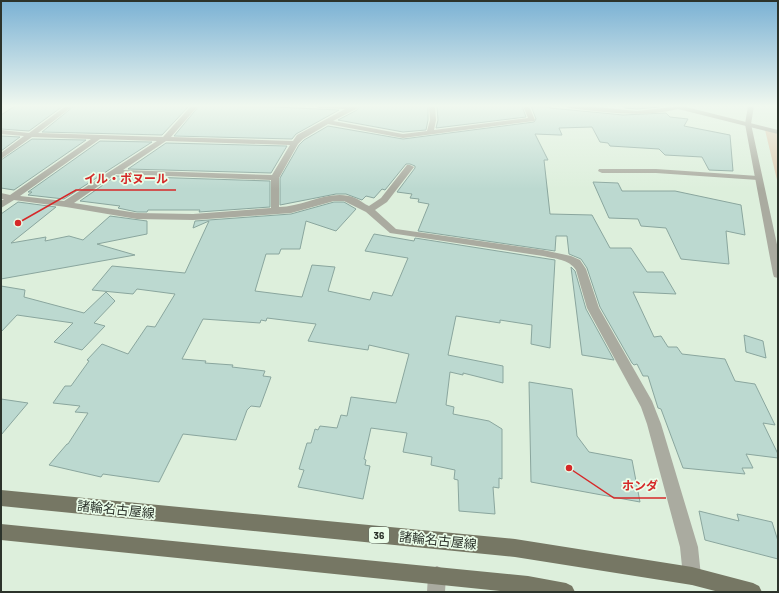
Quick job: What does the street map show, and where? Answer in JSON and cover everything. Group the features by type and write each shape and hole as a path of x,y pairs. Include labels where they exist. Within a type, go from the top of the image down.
{"main road":[{"name":"諸輪名古屋線","path":"1,498 514,548 692,576 753,592"},
{"path":"1,532 437,583 528,585 566,592"}],"street":[{"path":"18,134 295,143"},
{"path":"66,204 165,139 170,134"},
{"path":"276,210 275,178 295,143 300,137 306,134"},
{"path":"390,134 403,136 419,134"},
{"path":"750,134 778,274"},
{"path":"1,157 31,135"},
{"path":"1,205 100,136"},
{"path":"369,210 384,200 410,167"},
{"path":"602,171 656,171 758,178"},
{"path":"114,172 275,178"},
{"path":"1,196 66,204 137,216 193,217 291,210 334,198 352,200 369,210 393,231 544,253 571,259 576,262 583,274 593,308 647,405 654,424 689,547 692,576"}],"shaded area":[{"path":"766,134 778,134 778,184"}],"building":[{"path":"109,134 163,134 162,135"},
{"path":"176,134 297,134 292,139 174,136"},
{"path":"315,134 372,134 403,139 444,134 561,134 562,135 535,134 548,160 544,160 550,214 592,215 610,248 631,248 647,272 663,272 676,294 633,292 654,337 661,336 668,347 677,347 682,354 725,359 735,381 755,384 775,425 763,423 778,454 778,458 746,454 753,468 742,468 745,474 683,468 661,409 658,408 648,376 643,376 637,364 634,365 632,363 600,307 587,268 581,259 569,254 567,236 556,236 555,251 418,231 429,204 418,202 419,199 410,198 412,194 397,192 415,168 415,166 410,164 406,164 385,190 382,189 374,198 366,196 362,200 346,194 336,194 280,205 280,178 299,145"},
{"path":"596,134 723,134 730,135 733,171 709,170 702,157 665,155 659,149 610,146 608,143 600,142"},
{"path":"1,136 20,137 1,151"},
{"path":"32,139 86,140 14,190 1,188 1,160"},
{"path":"100,141 152,142 64,199 28,195 32,192 28,192"},
{"path":"166,143 287,146 271,173 128,169"},
{"path":"116,176 270,181 270,207 199,212 200,210 148,210 147,212 137,212 118,208 120,206 80,201"},
{"path":"593,182 618,183 622,191 675,191 741,205 745,235 726,231 729,264 681,259 666,228 641,226 638,219 609,218"},
{"path":"18,202 56,207 11,243 46,237 45,241 69,236 83,240 110,216 147,221 147,234 97,244 135,255 1,279 1,214"},
{"path":"334,202 344,202 356,209 336,231 306,221 300,249 281,249 279,254 266,254 255,291 302,297 312,265 335,267 328,291 370,300 373,292 392,296 408,258 365,251 374,234 414,241 415,238 555,260 550,348 531,344 532,325 500,320 500,323 456,316 448,355 503,366 503,383 463,373 463,375 450,372 446,405 454,407 453,414 489,421 502,429 502,479 499,478 499,488 493,487 495,514 459,511 458,480 454,479 455,470 431,465 432,457 403,452 407,433 371,428 364,459 366,460 365,465 370,466 363,499 298,487 304,470 299,469 307,443 311,443 315,429 318,430 320,426 337,428 341,415 347,416 351,397 396,403 409,354 369,345 368,350 308,341 316,324 267,318 266,321 261,320 260,323 203,319 182,359 206,361 205,363 233,365 232,367 265,371 263,376 271,377 260,407 251,406 247,410 236,440 183,434 159,482 103,474 101,477 49,465 68,444 88,413 75,412 80,406 53,403 65,386 71,386 89,361 87,360 102,344 128,354 147,326 155,327 175,294 137,289 133,294 92,290 112,266 185,273 209,221 193,228 195,221 291,214"},
{"path":"571,267 575,271 586,309 614,360 582,355"},
{"path":"1,286 25,290 24,297 84,313 106,292 115,301 94,323 105,326 82,350 54,342 73,323 17,315 1,332"},
{"path":"744,335 763,341 766,358 746,352"},
{"path":"529,382 572,389 577,436 589,452 632,460 640,502 531,482"},
{"path":"1,399 28,403 1,435"},
{"path":"699,511 739,521 737,514 772,522 778,541 778,559 705,540"}],"place":[{"name":"イル・ボヌール","path":"18,223"},
{"name":"ホンダ","path":"569,468"}]}
